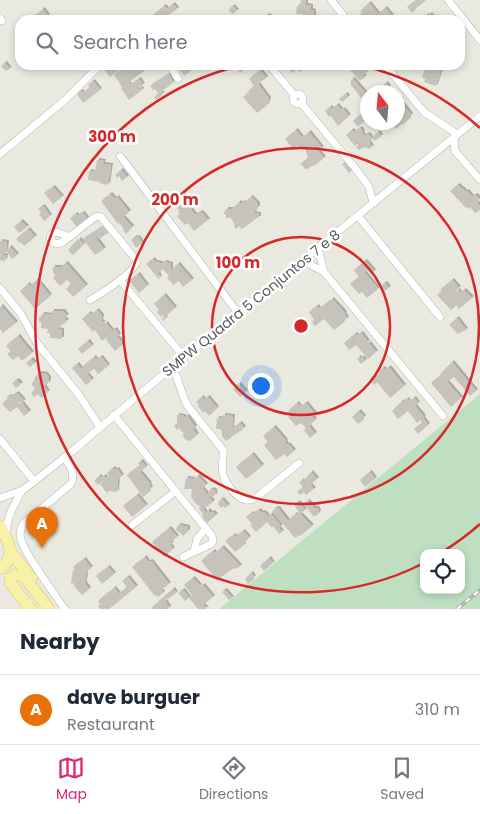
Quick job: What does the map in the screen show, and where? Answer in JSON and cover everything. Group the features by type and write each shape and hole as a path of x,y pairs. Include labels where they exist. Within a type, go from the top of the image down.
{"main road":[{"path":"3,531 10,551 54,609"},
{"path":"0,569 9,560 10,551"},
{"path":"31,609 10,583 10,578 14,575 20,575 25,578 49,609"},
{"path":"0,583 26,609"}],"street":[{"path":"331,0 343,15"},
{"path":"448,0 460,15"},
{"path":"465,21 480,40"},
{"path":"0,154 65,100 95,70"},
{"path":"173,70 178,79"},
{"path":"274,70 295,96 294,102 302,103 355,168 369,187 373,204"},
{"path":"389,70 424,112 455,136 455,151"},
{"name":"SMPW Quadra 5 Conjuntos 7 e 8","path":"0,498 23,490 64,458 184,357 373,204 387,190 480,116"},
{"path":"441,148 455,151 480,180"},
{"path":"120,156 238,313"},
{"path":"369,187 387,190"},
{"path":"358,216 440,317"},
{"path":"70,237 95,217 101,217 137,261 137,264 120,280 90,300"},
{"path":"318,248 324,272"},
{"path":"301,262 324,272 443,416"},
{"path":"120,280 184,357"},
{"path":"0,289 21,314 36,343 79,395 100,427"},
{"path":"172,367 187,404 223,450 223,476 237,495 245,500 257,498 300,463"},
{"path":"114,415 212,536 213,541 211,544 183,557"},
{"path":"0,439 34,481"},
{"path":"64,458 73,472 71,484 23,524 20,534 23,546 65,609"},
{"name":"SMPW Quadra 5 Conjuntos 7 e 8","path":"3,531 9,514 23,490"},
{"path":"132,525 176,491"},
{"path":"194,551 197,539 206,528"}],"green space":[{"path":"480,394 480,609 219,609"}],"building":[{"path":"301,0 306,0 306,5 311,6 314,15 296,14 297,6 300,7"},
{"path":"416,0 426,0 412,13 407,7"},
{"path":"369,3 378,14 385,8 391,15 359,15 362,13 360,11"},
{"path":"173,4 177,9 168,15 153,15 164,6 167,9"},
{"path":"233,6 237,11 232,14 228,10"},
{"path":"43,9 47,15 36,15"},
{"path":"5,63 10,69 6,71 1,66"},
{"path":"104,70 117,70 118,71 110,77"},
{"path":"122,70 143,70 128,83 130,85 139,79 143,85 137,88 142,90 129,100 114,75"},
{"path":"179,70 192,70 184,76"},
{"path":"260,70 266,78 258,84 269,99 267,105 257,113 243,97 254,86 249,79"},
{"path":"350,70 369,70 360,81"},
{"path":"425,70 441,71 436,86 424,82 425,79 422,77"},
{"path":"169,74 174,82 161,92 163,94 156,100 154,97 159,94 150,86"},
{"path":"353,79 360,87 360,97 351,85 351,80"},
{"path":"93,81 100,90 83,103 77,94 81,91 83,93 90,87 88,85"},
{"path":"346,94 348,97 342,102 339,99"},
{"path":"337,105 349,116 338,126 325,111"},
{"path":"405,107 411,115 405,122"},
{"path":"360,115 360,125 358,127 353,121"},
{"path":"360,128 364,136 368,134 372,139 369,142 372,147 369,149 365,147 359,150 356,147 358,145 355,146 346,135 352,130 354,132"},
{"path":"296,130 302,138 309,132 322,148 318,151 324,158 308,169 299,165 308,158 305,148 297,146 293,149 285,139"},
{"path":"378,132 381,136 375,141 372,138"},
{"path":"97,160 104,161 103,164 111,165 108,185 88,180 89,171 95,172"},
{"path":"347,161 353,169 349,173 342,164"},
{"path":"121,170 127,177 122,181 119,176 117,178 115,175"},
{"path":"458,185 472,197 475,195 478,197 479,200 476,202 480,206 480,210 475,213 470,207 469,209 466,208 450,191"},
{"path":"53,187 62,197 53,204 44,193"},
{"path":"110,194 115,199 117,197 129,212 123,217 132,227 126,234 101,201"},
{"path":"251,197 258,204 253,213 259,214 259,218 254,218 256,219 242,229 239,226 236,229 230,217 226,218 223,212 226,209 232,209 239,202 241,204 244,203"},
{"path":"187,200 191,205 189,207 195,215 201,212 208,220 194,231 188,223 185,225 177,216 180,214 177,208"},
{"path":"43,206 50,216 44,221 38,209"},
{"path":"83,213 88,220 77,228 70,218 76,214 77,216"},
{"path":"21,221 27,227 19,233 14,227"},
{"path":"103,226 108,233 99,239 97,236 95,237 104,249 95,255 83,239"},
{"path":"28,229 35,237 24,246 16,239"},
{"path":"138,237 142,243 136,248 131,240"},
{"path":"79,239 84,244 73,255 68,250"},
{"path":"0,241 7,242 5,254 0,254"},
{"path":"10,247 17,255 12,259 6,251"},
{"path":"0,255 6,255 5,261 0,260"},
{"path":"153,259 156,263 163,264 164,262 171,264 171,270 178,264 192,280 183,287 178,280 174,285 167,278 169,276 163,269 158,273 159,279 146,264"},
{"path":"365,261 374,271 371,274 367,270 364,272 378,289 367,298 362,292 359,294 350,284 359,277 354,270"},
{"path":"66,263 86,286 73,297 66,289 71,284 67,280 60,286 53,278 55,276 53,267 61,267"},
{"path":"138,274 147,286 139,293 129,281"},
{"path":"37,280 50,296 35,309 20,291 28,284 31,288 31,285"},
{"path":"452,280 459,288 454,294 458,290 460,293 464,290 472,298 459,309 456,305 451,310 437,295"},
{"path":"385,283 389,288 385,291 381,286"},
{"path":"164,295 175,308 163,321 163,315 161,317 157,312 159,310 154,304"},
{"path":"332,299 345,313 347,318 344,321 340,316 343,323 334,330 324,319 315,326 309,312 317,306 319,309"},
{"path":"1,306 16,323 3,333 0,329"},
{"path":"97,310 102,316 103,326 106,323 112,331 115,329 119,335 117,337 122,342 122,345 115,351 106,338 102,341 95,330 93,332 82,319 89,313 91,315"},
{"path":"52,311 63,311 67,316 64,318 67,321 57,329 62,330 62,339 50,338 50,333 47,333 48,329 41,328 39,317 42,314 52,315"},
{"path":"457,318 466,330 458,334 449,325"},
{"path":"361,333 368,342 365,344 369,343 376,352 368,359 356,345 349,350 344,343 351,337 354,340 352,336 356,334 357,336"},
{"path":"18,336 32,353 22,361 18,356 13,360 7,354 11,351 6,346"},
{"path":"88,341 92,346 82,354 78,349"},
{"path":"94,357 96,360 101,357 108,366 98,374 94,369 87,374 92,380 86,385 72,368 77,364 82,370 83,366"},
{"path":"359,357 361,359 362,357 365,361 361,364 357,359"},
{"path":"31,359 35,363 30,367 26,363"},
{"path":"452,362 476,391 470,396 454,377 447,382 461,398 451,407 431,383"},
{"path":"389,367 404,386 390,398 377,382 374,385 370,379 380,375 378,372 383,368 385,370"},
{"path":"40,373 46,374 49,378 49,382 45,384 48,392 41,398 38,394 34,397 31,393 35,389 32,383"},
{"path":"17,380 21,384 16,388 12,383"},
{"path":"239,384 246,392 240,397 233,389"},
{"path":"17,393 24,401 16,405 22,403 29,412 24,416 17,407 10,412 2,404 8,400 6,398"},
{"path":"202,397 204,400 208,397 217,408 209,416 205,411 203,413 196,402"},
{"path":"414,398 418,403 415,406 428,425 418,434 414,429 422,423 420,420 417,423 408,411 398,419 392,411 402,401 407,399 409,402"},
{"path":"297,403 300,407 306,403 315,414 312,416 315,420 309,426 315,434 310,438 304,430 306,428 301,423 296,426 288,417 291,415 288,411"},
{"path":"359,411 364,417 358,424 352,417"},
{"path":"177,415 184,416 185,418 187,416 195,427 193,429 197,435 190,441 186,440 179,428 177,430 174,426 177,423"},
{"path":"223,415 233,416 232,428 240,423 244,428 226,441 222,436 222,431 216,429 217,418 223,419"},
{"path":"274,427 286,441 287,445 294,451 287,457 284,454 276,460 264,445 268,442 263,436"},
{"path":"252,454 262,466 246,479 236,467"},
{"path":"141,461 146,467 140,472 151,488 143,497 127,475 140,465 138,463"},
{"path":"113,468 117,469 122,476 118,479 117,492 109,491 107,493 100,484 104,481 101,478 104,476 106,478 109,475 107,473"},
{"path":"311,472 317,479 310,485 314,489 306,495 304,492 300,495 297,492 303,487 299,483 302,480 303,482 306,480"},
{"path":"370,472 375,479 365,487 360,480"},
{"path":"99,476 103,481 98,485 94,481"},
{"path":"198,476 206,485 202,488 213,502 205,508 203,505 202,508 206,513 208,510 216,515 207,523 199,509 200,506 191,497 192,489 184,489 186,478 193,479 192,481"},
{"path":"212,490 215,493 212,496 209,493"},
{"path":"137,495 146,506 132,517 123,506"},
{"path":"222,499 228,506 225,508 223,506 221,508 218,504"},
{"path":"308,501 319,511 316,516 313,516 304,504"},
{"path":"298,502 305,510 300,514 312,526 295,538 272,511 278,508 288,521 299,512 294,505"},
{"path":"259,510 268,517 271,514 281,526 279,528 282,532 279,534 267,522 256,532 246,517"},
{"path":"179,525 188,527 188,531 183,536 176,530"},
{"path":"169,528 177,537 170,541 173,549 164,557 152,542"},
{"path":"243,531 249,538 235,552 225,541"},
{"path":"222,547 240,566 217,580 201,561 213,551 215,553"},
{"path":"145,557 148,562 151,561 169,584 161,590 163,593 158,597 155,596 132,567"},
{"path":"269,558 273,563 264,571 260,566"},
{"path":"84,559 91,568 86,572 84,582 89,589 82,595 73,585 75,584 71,583 73,570 76,571 73,567"},
{"path":"108,567 114,574 102,584 96,576"},
{"path":"251,573 254,577 248,584 245,579"},
{"path":"128,577 136,587 109,609 100,609 98,601 114,588 119,594 127,587 122,581"},
{"path":"193,578 200,586 198,589 203,585 213,597 203,605 207,609 198,609 189,598 192,595 184,585"},
{"path":"173,589 176,593 165,601 169,607 168,609 153,609 152,607"},
{"path":"183,590 189,598 185,601 178,593"},
{"path":"225,590 232,598 229,600 222,592"}],"railway":[{"path":"457,609 480,590"}],"place":[{"name":"dave burguer","path":"42,548"}]}
